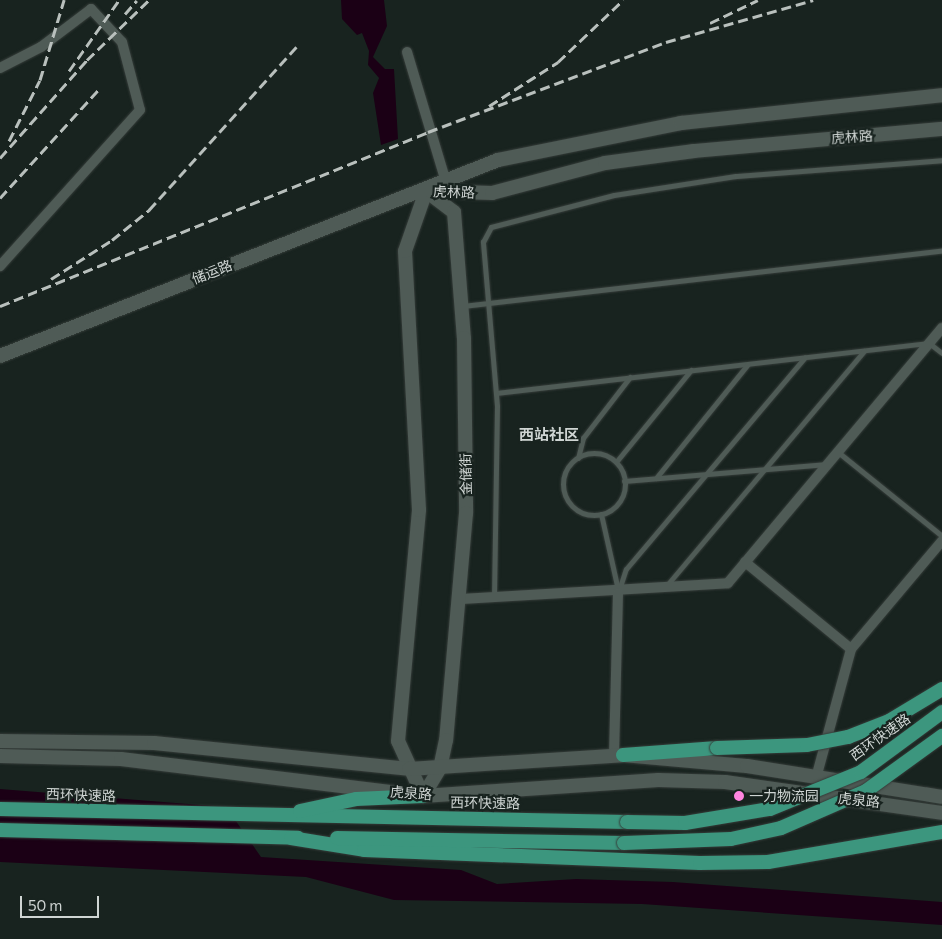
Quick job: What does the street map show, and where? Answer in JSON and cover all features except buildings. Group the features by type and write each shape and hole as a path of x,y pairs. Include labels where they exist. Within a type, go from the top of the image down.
{"highway":[{"path":"619,756 717,748 807,745 848,736 889,721 942,689"},
{"name":"西环快速路","path":"0,809 254,816 627,822 727,818 779,806 861,772 942,712"},
{"path":"0,830 291,838 624,843 731,839 781,828 866,791 942,736"},
{"path":"276,816 356,799 423,796"},
{"path":"291,838 364,850 700,863 787,860 942,832"}],"street":[{"path":"0,68 42,47 91,9 122,42 140,110 0,266"},
{"path":"407,52 446,182"},
{"name":"虎林路","path":"426,191 498,160 636,131 942,96"},
{"name":"虎林路","path":"426,191 492,193 605,163 778,142 942,130"},
{"path":"423,796 409,769 398,741 419,510 405,251 426,191"},
{"name":"金储街","path":"423,796 440,768 462,599 466,513 462,306 454,212 426,191"},
{"name":"储运路","path":"1,352 426,191"},
{"path":"462,599 618,593 728,583 942,328"},
{"path":"816,778 851,649 942,541"},
{"path":"745,562 851,649"},
{"path":"618,593 619,756"},
{"name":"虎泉路","path":"0,741 154,743 409,769 619,756 747,766 942,797"},
{"name":"虎泉路","path":"0,756 121,759 423,796 658,780 716,781 942,813"}],"lane":[{"path":"494,598 496,393 483,242 491,228 614,195 736,176 942,160"},
{"path":"462,306 942,251"},
{"path":"496,393 929,343 942,353"},
{"path":"664,589 865,350"},
{"path":"618,593 626,569 805,357"},
{"path":"656,478 748,364"},
{"path":"616,462 691,370"},
{"path":"578,458 602,454 616,462 624,481 618,503 601,514 580,512 566,498 564,478 578,458 583,438 630,377"},
{"path":"838,452 942,536"},
{"path":"624,481 828,464"},
{"path":"601,514 618,593"}],"shaded area":[{"path":"341,0 384,0 387,26 373,57 385,69 394,69 398,139 381,145 373,93 379,78 368,65 369,51 362,33 357,35 342,19"},
{"path":"0,789 226,807 261,857 461,870 497,884 576,879 673,882 942,902 942,925 642,904 394,900 306,877 0,862"}],"railway":[{"path":"9,141 40,80 64,0"},
{"path":"69,71 119,0"},
{"path":"125,14 137,0"},
{"path":"0,158 87,60 149,0"},
{"path":"489,106 558,62 623,0"},
{"path":"710,23 758,0"},
{"path":"0,306 428,132 666,42 813,0"},
{"path":"51,279 112,240 149,210 297,46"},
{"path":"0,198 100,88"}],"place":[{"name":"一力物流园","path":"739,796"}],"district":[{"name":"西站社区","path":"549,435"}]}
